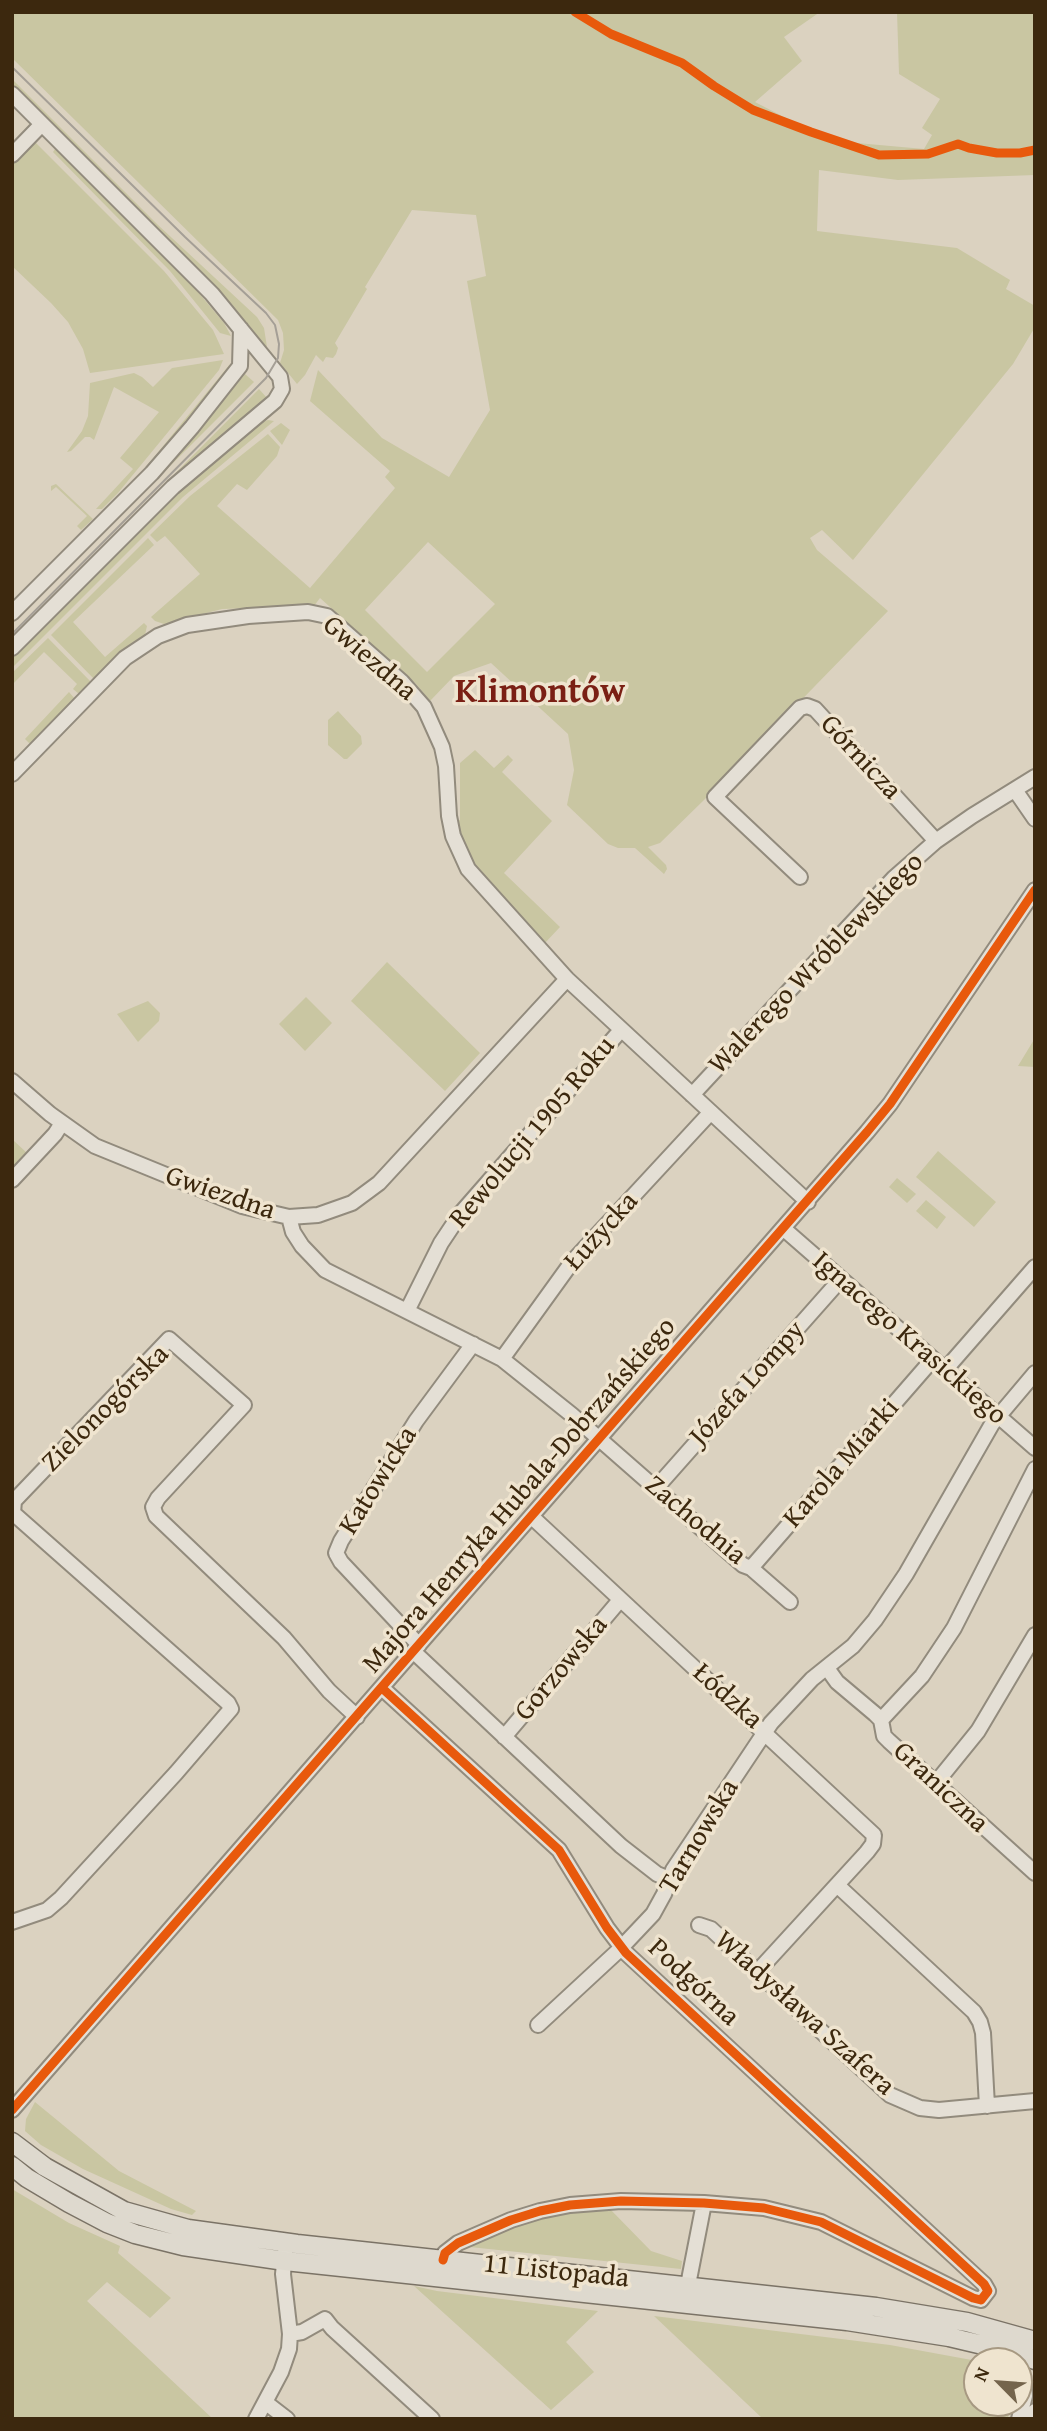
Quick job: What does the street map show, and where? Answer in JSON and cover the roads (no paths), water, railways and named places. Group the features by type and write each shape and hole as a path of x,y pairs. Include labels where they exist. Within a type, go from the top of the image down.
{"main road":[{"name":"11 Listopada","path":"12,2142 45,2167 124,2211 188,2229 286,2243 910,2312 967,2322 1035,2341"},
{"name":"11 Listopada","path":"12,2166 69,2203 135,2234 183,2246 285,2261 847,2321 913,2330 990,2347"}],"street":[{"path":"12,93 176,257 280,377 282,389 275,401 173,487 12,648"},
{"path":"12,155 42,124"},
{"path":"12,613 152,473 192,427 240,366 241,329"},
{"path":"240,366 269,364"},
{"name":"Gwiezdna","path":"12,774 125,658 158,636 187,625 248,616 308,612 327,616 402,682 424,708 442,747 453,836 468,869 567,979 808,1202"},
{"name":"Górnicza","path":"800,877 715,797 800,709 807,706 815,709 936,841"},
{"name":"Walerego Wróblewskiego","path":"692,1095 894,878 936,841 1035,777"},
{"path":"1015,790 1035,819"},
{"name":"Majora Henryka Hubala-Dobrzańskiego","path":"12,2110 808,1202 890,1104 1035,890"},
{"name":"Gwiezdna","path":"12,1081 62,1123 95,1146 242,1206 289,1217 318,1215 352,1203 367,1194 567,979"},
{"name":"Rewolucji 1905 Roku","path":"407,1311 441,1243 461,1213 621,1030"},
{"name":"Łużycka","path":"502,1359 572,1262 710,1113"},
{"path":"12,1180 62,1123"},
{"name":"Zachodnia","path":"289,1217 293,1232 302,1246 325,1270 502,1359 790,1602"},
{"name":"Ignacego Krasickiego","path":"784,1229 1035,1448"},
{"path":"945,1370 1035,1267"},
{"name":"Józefa Lompy","path":"656,1488 841,1279"},
{"name":"Zielonogórska","path":"12,1922 47,1910 61,1898 231,1709 228,1703 13,1513 14,1501 169,1339 244,1405 158,1498 153,1507 156,1516 284,1638 329,1691 356,1717"},
{"name":"Katowicka","path":"417,1649 336,1553 416,1422 473,1344"},
{"name":"Karola Miarki","path":"751,1568 933,1359"},
{"name":"Tarnowska","path":"538,2025 653,1914 669,1879 771,1723 811,1679 827,1668 864,1633 906,1574 998,1415 1035,1373"},
{"path":"881,1720 922,1676 954,1628 1035,1469"},
{"name":"Łódzka","path":"531,1517 874,1835 873,1844 867,1852 758,1971"},
{"name":"Gorzowska","path":"504,1737 620,1601"},
{"path":"935,1784 978,1731 1035,1635"},
{"path":"417,1649 504,1737 621,1846 657,1874 669,1879"},
{"name":"Graniczna","path":"827,1668 837,1682 881,1720 884,1736 1035,1872"},
{"name":"Podgórna","path":"382,1688 559,1850 621,1947 984,2284 988,2291 981,2300 973,2298 821,2222 764,2208 704,2203"},
{"path":"837,1885 974,2012 983,2033 987,2106"},
{"name":"Władysława Szafera","path":"698,1925 711,1929 890,2095 920,2108 939,2110 1035,2101"},
{"path":"443,2260 446,2253 458,2243 510,2220 540,2211 570,2205 621,2201 704,2203 688,2286"},
{"path":"256,2419 284,2363 290,2334 284,2287 286,2243"},
{"path":"290,2334 302,2332 325,2319 331,2328 432,2419"},
{"path":"265,2402 287,2419"},
{"path":"1028,2419 1035,2411"}],"tram line":[{"path":"12,67 266,313 275,325 279,344 278,358 266,378 12,634"}],"district":[{"name":"Klimontów","path":"540,693"}]}
